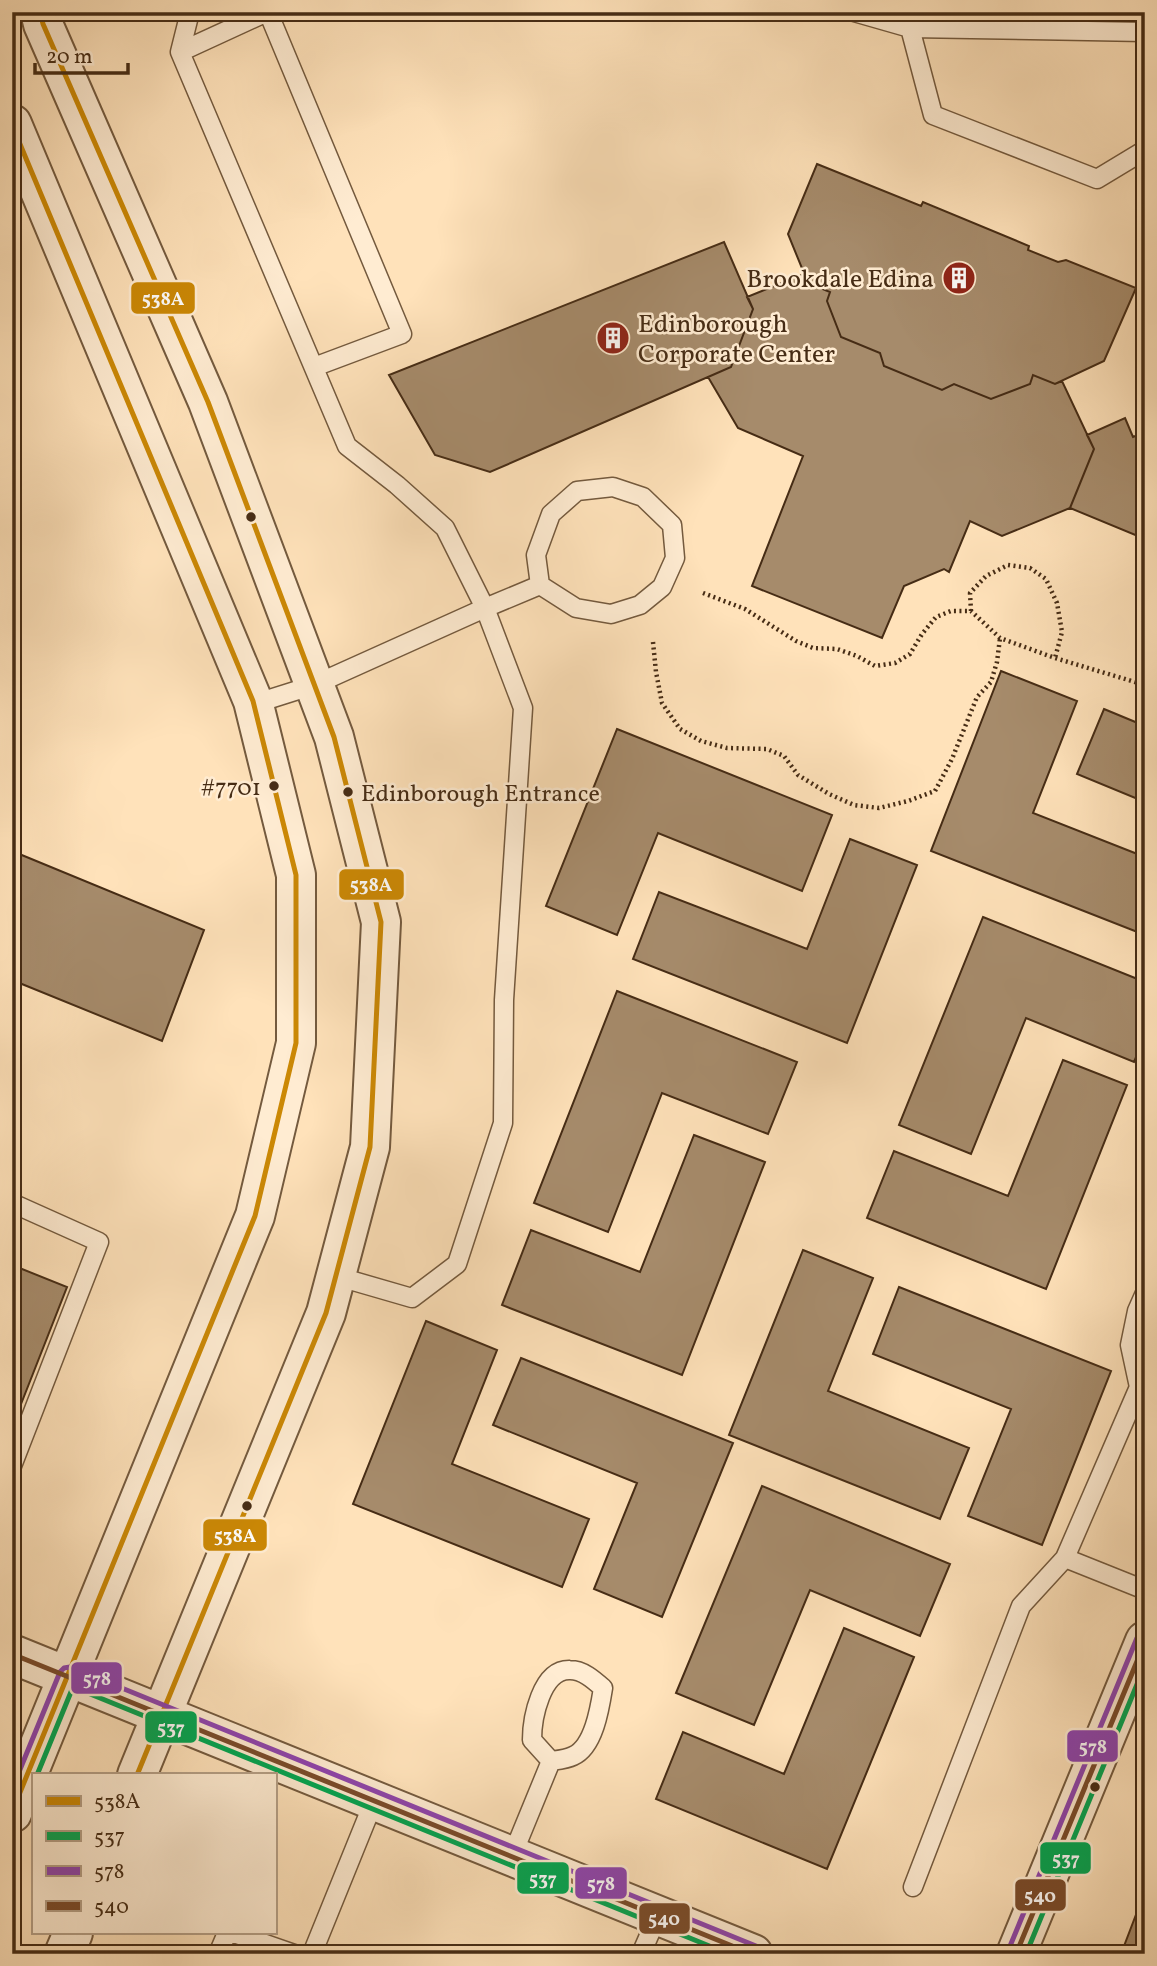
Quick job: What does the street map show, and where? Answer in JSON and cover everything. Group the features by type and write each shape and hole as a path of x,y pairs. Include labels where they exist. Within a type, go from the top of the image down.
{"street":[{"path":"40,12 208,402 334,737 380,922 370,1147 326,1313 138,1773"},
{"path":"12,124 254,704 296,875 296,1042 256,1216 12,1813"},
{"path":"1016,1954 1145,1641"},
{"path":"12,1654 753,1954"},
{"path":"64,1954 73,1934"}],"lane":[{"path":"190,12 180,52 347,446 397,485 445,528 485,608 523,708 503,1000 503,1123 457,1264 412,1298 336,1276"},
{"path":"180,52 268,12 402,334 314,367"},
{"path":"854,12 910,28 1145,33"},
{"path":"910,28 933,115 1097,179 1145,150"},
{"path":"613,486 643,497 672,525 675,558 662,587 640,605 611,614 576,608 540,585 536,555 551,514 577,491 613,486"},
{"path":"254,704 314,685 540,585"},
{"path":"12,1203 99,1241 12,1466"},
{"path":"913,1887 1021,1606 1065,1558 1139,1387 1130,1345 1137,1311 1145,1293"},
{"path":"1065,1558 1145,1590"},
{"path":"569,1670 589,1676 603,1688 599,1713 588,1742 575,1756 551,1761 532,1740 532,1721 541,1693 555,1674 569,1670"},
{"path":"512,1856 551,1761"},
{"path":"312,1954 374,1801"},
{"path":"640,1954 658,1915"},
{"path":"218,1954 227,1934"},
{"path":"237,1934 294,1954"}],"path":[{"path":"971,611 970,593 986,576 1008,565 1030,569 1046,579 1057,603 1062,632 1055,659"},
{"path":"703,593 746,609 796,641 813,648 837,649 875,666 895,663 910,654 936,617 951,611 971,611 1000,638 1055,659 1145,685"},
{"path":"653,642 662,703 680,729 701,741 727,748 767,748 785,756 798,775 829,793 854,805 879,808 935,791 978,697 992,682 1000,638"}],"building":[{"name":"Brookdale Edina","path":"817,164 921,206 923,202 1029,246 1028,250 1058,262 1066,260 1136,288 1104,361 1055,384 1033,375 1030,384 991,399 954,384 942,390 884,366 880,353 841,337 827,301 830,292 808,283 788,234"},
{"name":"Edinborough Corporate Center","path":"724,242 753,309 731,367 490,472 435,455 389,375"},
{"path":"804,274 808,283 830,292 827,301 841,337 880,353 884,366 942,390 954,384 991,399 1030,384 1033,375 1055,384 1062,381 1094,449 1070,508 1002,536 970,521 949,572 944,569 904,586 882,638 752,586 803,456 738,428 708,377 731,367 753,309 747,297"},
{"path":"1125,418 1133,437 1143,433 1145,437 1145,449 1139,452 1145,466 1145,539 1070,508 1094,449 1087,435"},
{"path":"1001,671 1077,701 1033,813 1145,857 1145,935 931,851"},
{"path":"1104,709 1145,726 1145,802 1077,774"},
{"path":"617,729 832,815 802,891 658,833 617,935 546,906"},
{"path":"850,839 917,865 847,1043 633,959 659,892 807,949"},
{"path":"12,851 204,930 162,1041 12,980"},
{"path":"983,917 1145,982 1145,1036 1134,1062 1026,1018 971,1154 899,1125"},
{"path":"617,991 797,1062 768,1134 662,1093 608,1232 534,1203"},
{"path":"1063,1060 1127,1085 1046,1289 867,1218 894,1151 1008,1196"},
{"path":"694,1135 765,1162 682,1375 502,1305 531,1230 640,1272"},
{"path":"803,1250 873,1278 828,1391 969,1448 940,1519 729,1435"},
{"path":"12,1265 67,1287 12,1427"},
{"path":"899,1287 1111,1371 1042,1545 968,1516 1011,1409 873,1354"},
{"path":"426,1321 497,1350 452,1464 589,1519 562,1587 353,1504"},
{"path":"521,1358 733,1443 662,1617 594,1589 637,1483 493,1425"},
{"path":"762,1486 950,1564 920,1636 810,1590 754,1725 676,1693"},
{"path":"844,1628 914,1657 827,1869 656,1799 683,1732 784,1774"},
{"path":"1145,1891 1145,1954 1121,1954"}],"transit line":[{"name":"538A","path":"40,12 208,402 334,737 381,922 370,1147 326,1313 138,1773"},
{"name":"538A","path":"12,125 253,701 296,875 296,1043 255,1216 12,1812"},
{"name":"578","path":"1008,1951 1137,1638"},
{"name":"540","path":"1016,1954 1145,1642"},
{"name":"540","path":"12,1654 752,1954"},
{"name":"537","path":"1026,1954 1145,1665"},
{"name":"578","path":"12,1789 60,1672 70,1667 756,1946"},
{"name":"537","path":"38,1773 73,1687 729,1954"}],"place":[{"name":"Brookdale Edina","path":"959,278"},
{"name":"Edinborough Corporate Center","path":"613,338"},
{"name":"#7701","path":"274,786"},
{"name":"Edinborough Entrance","path":"348,792"}]}
